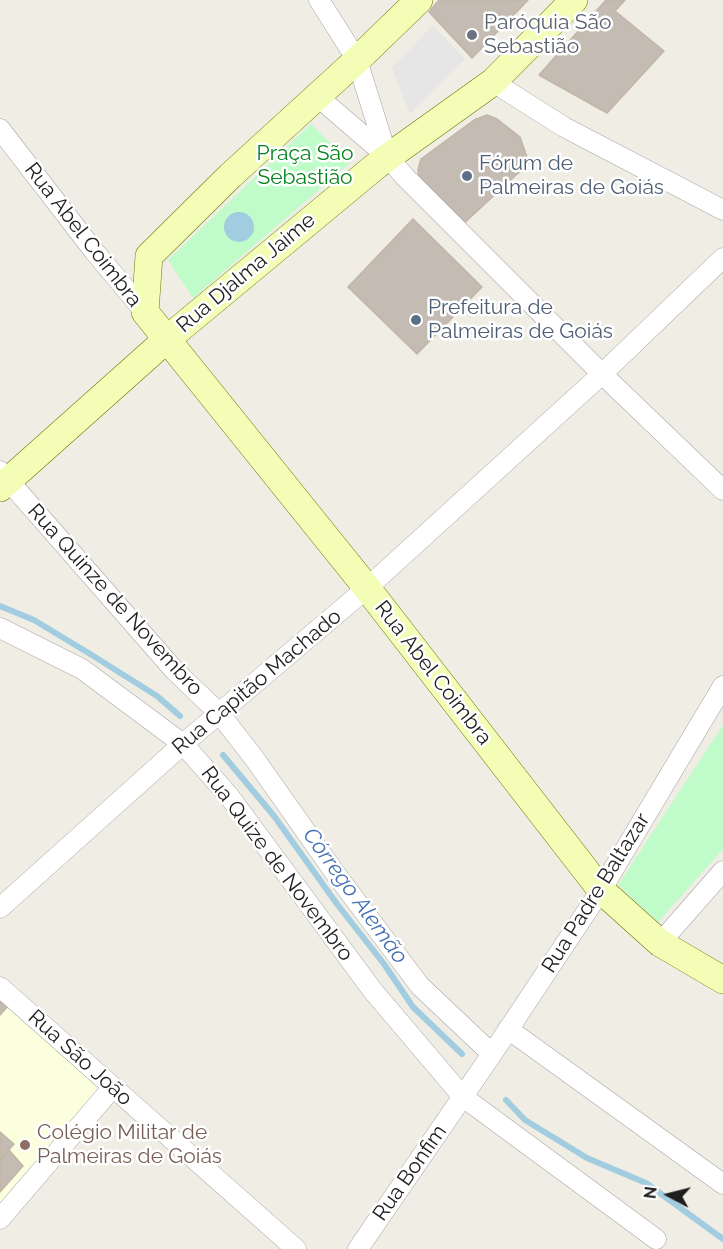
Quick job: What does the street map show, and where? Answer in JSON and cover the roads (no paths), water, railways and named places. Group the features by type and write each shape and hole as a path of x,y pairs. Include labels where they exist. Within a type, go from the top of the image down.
{"main road":[{"path":"145,312 149,256 230,176 419,0"},
{"name":"Rua Djalma Jaime","path":"2,480 166,340 388,157 493,82 574,0"},
{"name":"Rua Abel Coimbra","path":"145,312 367,588 601,890 660,943 723,980"}],"street":[{"path":"319,0 357,60 388,157"},
{"path":"493,82 564,127 723,210"},
{"path":"317,96 388,157 413,185 602,374 723,490"},
{"name":"Rua Abel Coimbra","path":"0,129 94,251 145,312"},
{"name":"Rua Capitão Machado","path":"0,908 183,744 367,588 602,374 723,258"},
{"name":"Rua Quinze de Novembro","path":"2,480 175,671 219,713 420,986 492,1054"},
{"name":"Rua Quize de Novembro","path":"0,628 82,669 183,744 229,796 373,991 463,1097 656,1239"},
{"name":"Rua Padre Baltazar","path":"463,1097 601,890 723,686"},
{"path":"660,943 723,871"},
{"name":"Rua São João","path":"0,987 296,1249"},
{"path":"508,1029 723,1184"},
{"path":"0,1219 113,1088"},
{"name":"Rua Bonfim","path":"358,1249 463,1097"}],"water":[{"path":"239,212 245,213 253,221 253,233 245,241 239,242 233,241 225,233 224,227 225,221 233,213"}],"waterway":[{"name":"Córrego Alemão","path":"0,606 34,620 95,657 157,696 180,716"},
{"name":"Córrego Alemão","path":"223,755 274,816 337,904 384,964 413,1007 462,1054"},
{"name":"Córrego Alemão","path":"506,1100 525,1120 587,1158 646,1183 723,1239"}],"place":[{"name":"Paróquia São Sebastião","path":"472,35"},
{"name":"Fórum de Palmeiras de Goiás","path":"467,176"},
{"name":"Prefeitura de Palmeiras de Goiás","path":"416,320"},
{"name":"Colégio Militar de Palmeiras de Goiás","path":"25,1145"}],"park label":[{"name":"Praça São Sebastião","path":"305,166"}]}
